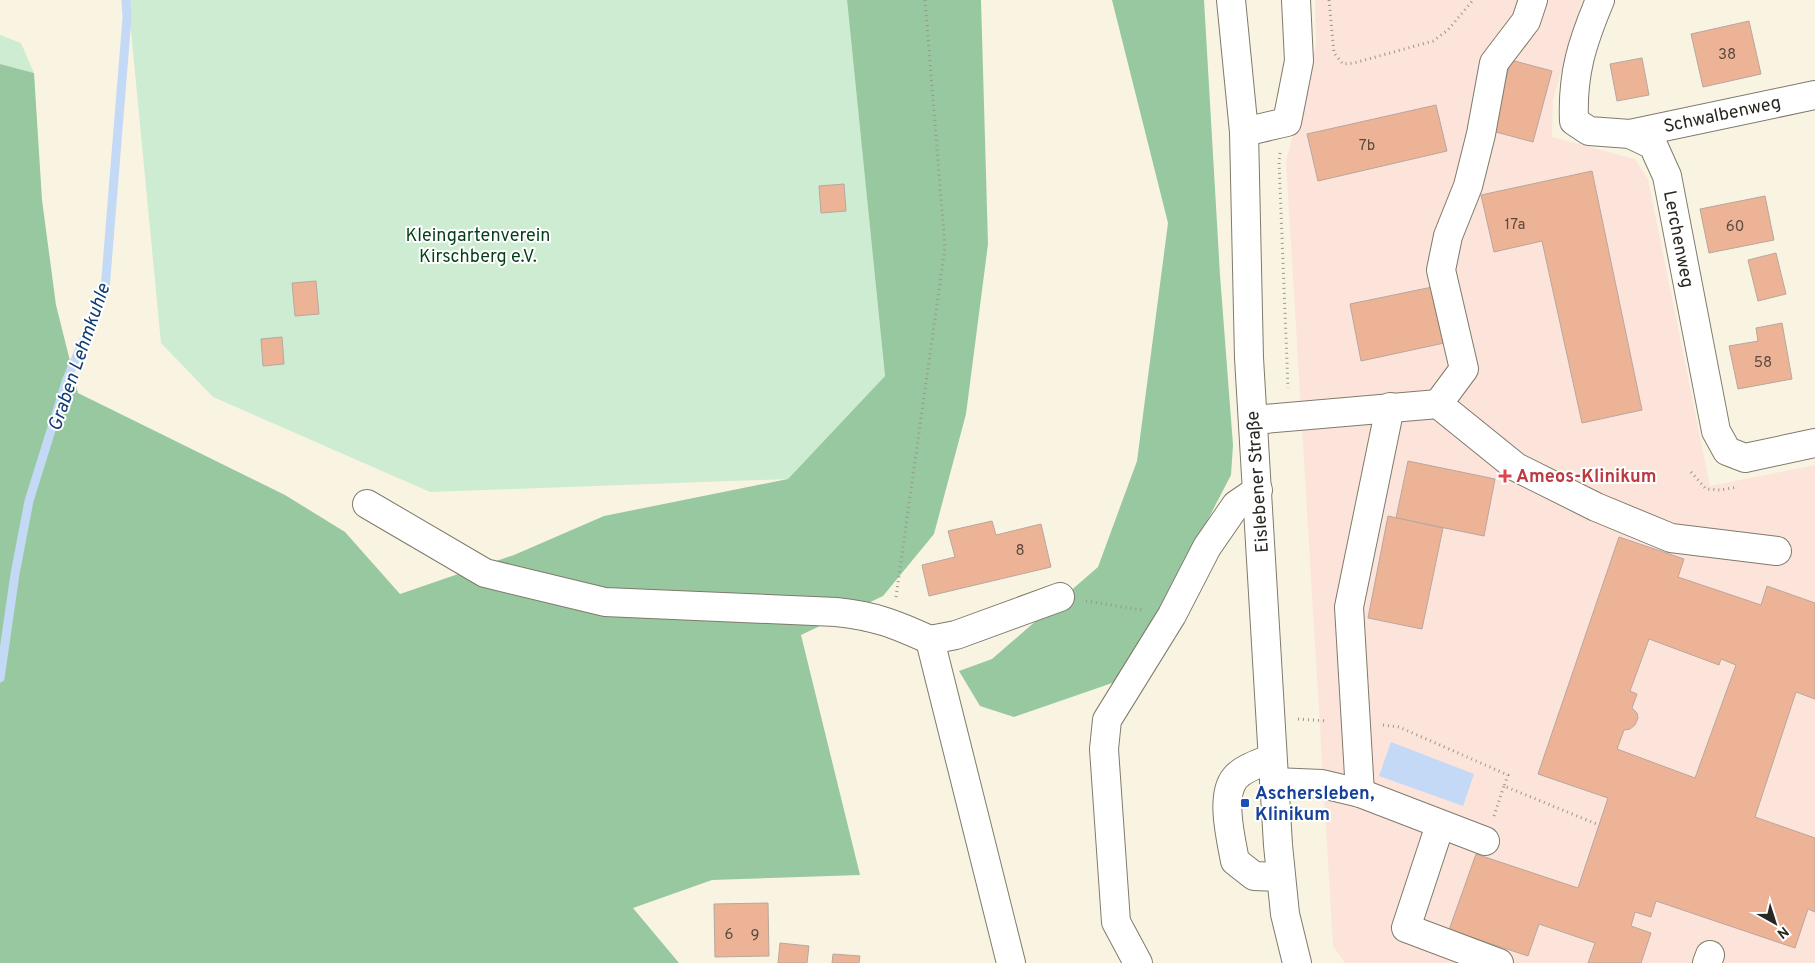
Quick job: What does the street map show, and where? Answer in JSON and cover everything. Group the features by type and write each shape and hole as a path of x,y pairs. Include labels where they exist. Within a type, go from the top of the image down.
{"street":[{"name":"Eislebener Straße","path":"1231,0 1244,132 1249,358 1280,877 1285,914 1298,963"},
{"path":"1244,132 1287,122 1299,61 1296,0"},
{"path":"1438,404 1464,369 1441,270 1448,236 1468,186 1481,134 1494,63 1526,21 1533,0"},
{"name":"Lerchenweg","path":"1600,0 1577,64 1573,97 1574,121 1589,131 1630,134 1653,145 1667,176 1716,431 1727,451 1745,458 1815,443"},
{"name":"Schwalbenweg","path":"1630,134 1815,95"},
{"path":"1253,420 1438,404 1516,467 1596,507 1671,538 1777,551"},
{"path":"1360,793 1349,607 1390,407"},
{"path":"1138,963 1116,922 1104,749 1107,720 1172,615 1207,547 1236,505 1258,490"},
{"path":"367,504 485,573 605,602 836,612 869,616 893,622 930,640 956,636 1060,597"},
{"path":"930,640 1011,963"},
{"path":"1280,877 1254,876 1235,861 1229,828 1228,790 1236,777 1273,770 1360,793 1486,842"},
{"path":"1440,825 1406,928 1499,963"}],"path":[{"path":"893,622 945,247 925,0"},
{"path":"1329,0 1334,53 1343,64 1354,63 1433,41 1448,30 1473,0"},
{"path":"1287,122 1279,161 1289,417"},
{"path":"1060,597 1172,615"},
{"path":"1270,718 1356,722 1399,727 1508,775 1504,786 1599,825"}],"shaded area":[{"name":"Ameos-Klinikum","path":"1315,0 1582,0 1553,100 1552,137 1635,159 1648,179 1710,486 1815,465 1815,963 1345,963 1333,946 1286,161 1316,45"}],"green space":[{"name":"Kleingartenverein Kirschberg e.V.","path":"128,0 847,0 885,376 788,479 430,492 213,397 161,343"},
{"path":"847,0 981,0 988,244 966,414 934,534 883,596 801,635 860,875 712,880 633,908 679,963 0,963 0,64 34,73 42,200 56,305 78,393 285,495 345,532 400,594 514,555 604,516 788,479 885,376"},
{"path":"1112,0 1204,0 1220,275 1233,445 1231,475 1178,577 1118,681 1014,717 980,706 959,671 992,659 1098,567 1137,461 1168,223"},
{"path":"0,35 21,43 34,73 0,64"}],"water":[{"path":"1391,742 1474,774 1463,806 1379,776"}],"building":[{"path":"1749,21 1761,74 1703,87 1691,34"},
{"path":"1642,58 1649,95 1617,101 1610,64"},
{"path":"1511,60 1552,71 1533,142 1492,131"},
{"path":"1436,105 1447,151 1318,181 1307,134"},
{"path":"1592,171 1642,410 1582,423 1542,241 1494,252 1481,195"},
{"path":"844,184 846,211 821,213 819,186"},
{"path":"1765,196 1774,240 1709,253 1700,209"},
{"path":"1776,253 1786,294 1758,301 1748,260"},
{"path":"316,281 319,314 295,316 292,283"},
{"path":"1437,286 1449,342 1361,361 1350,304"},
{"path":"1782,323 1792,379 1738,389 1729,346 1758,341 1756,328"},
{"path":"282,337 284,364 263,366 261,339"},
{"path":"1408,461 1495,479 1484,536 1396,518"},
{"path":"1388,516 1443,528 1422,629 1368,618"},
{"path":"992,521 996,535 1041,524 1051,567 929,596 922,565 955,557 948,531"},
{"path":"1619,537 1684,559 1678,577 1761,605 1767,586 1815,603 1815,699 1796,692 1755,817 1815,838 1815,912 1808,909 1795,948 1656,901 1651,917 1635,912 1631,926 1651,933 1641,963 1588,963 1595,943 1539,924 1528,956 1449,930 1476,854 1578,888 1608,798 1538,774","holes":["1649,639 1719,665 1721,659 1736,665 1695,778 1617,749 1624,730 1630,729 1635,725 1638,718 1637,713 1632,708 1637,694 1630,691"]},
{"path":"768,903 769,956 715,957 714,904"},
{"path":"780,943 809,946 807,963 778,963"},
{"path":"833,954 860,956 859,963 832,963"}],"waterway":[{"name":"Graben Lehmkuhle","path":"0,678 15,574 29,501 67,379 105,290 127,18 126,0"}],"place":[{"name":"Ameos-Klinikum","path":"1505,476"},
{"name":"Aschersleben, Klinikum","path":"1245,803"}]}
